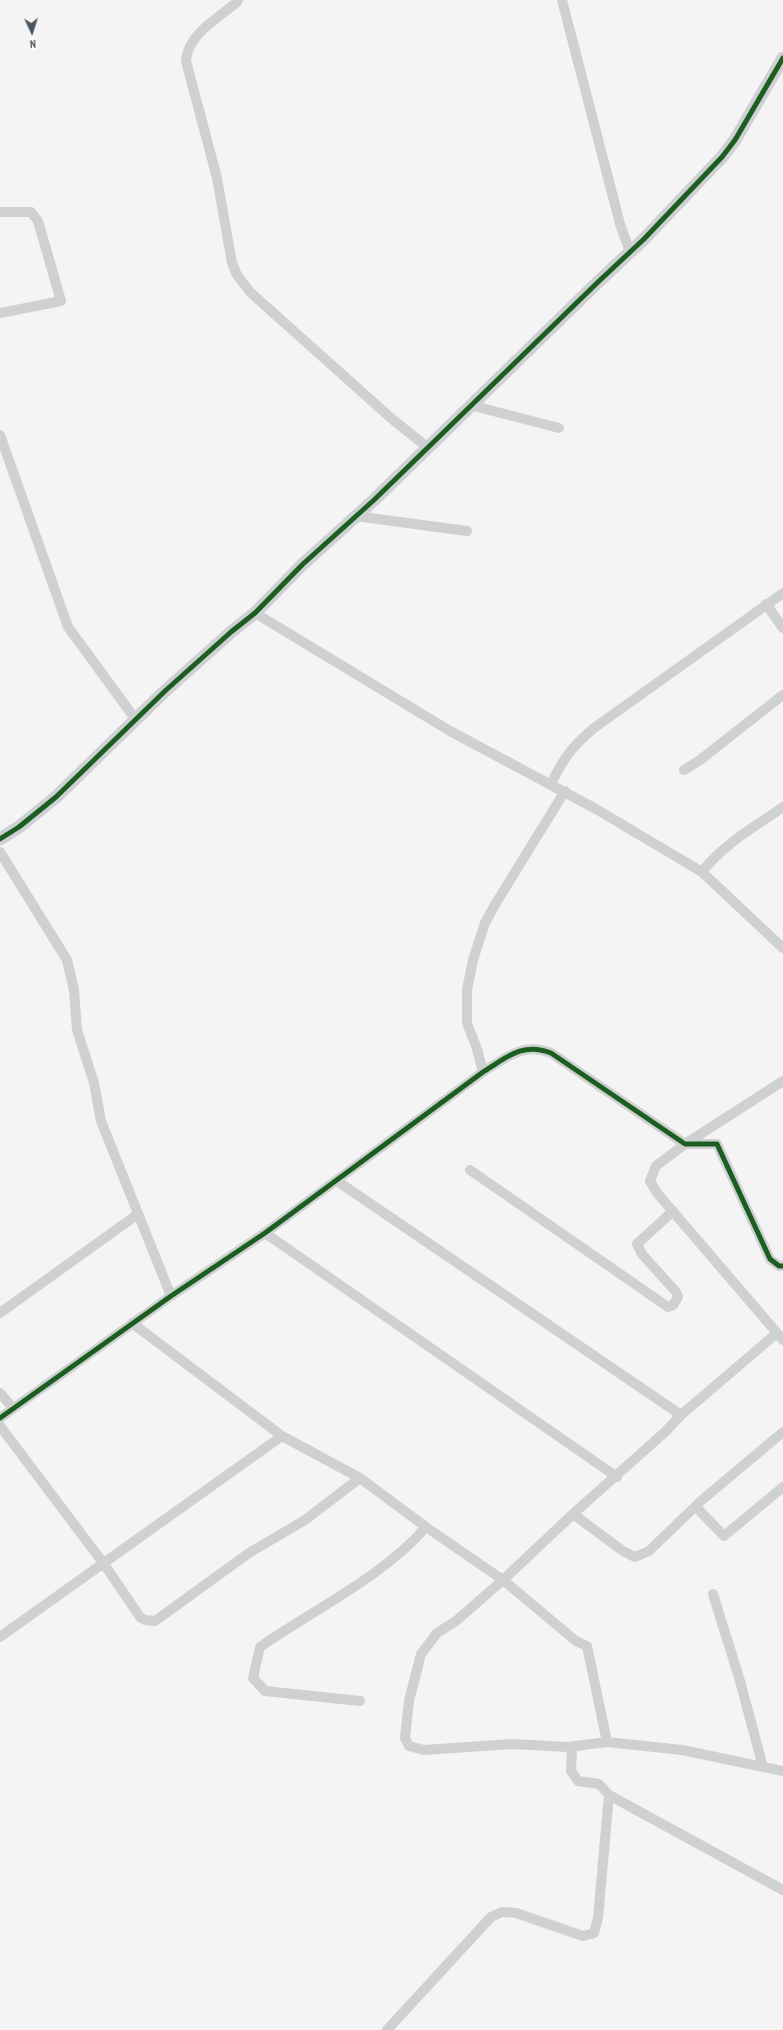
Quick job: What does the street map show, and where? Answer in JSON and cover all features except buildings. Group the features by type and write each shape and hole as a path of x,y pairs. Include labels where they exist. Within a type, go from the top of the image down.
{"street":[{"path":"238,0 200,32 187,50 186,60 217,178 234,269 245,286 261,302 392,419 427,447"},
{"path":"562,0 620,224 630,252"},
{"path":"0,839 19,827 56,797 231,632 255,613 303,564 630,252 722,157 735,140 783,58"},
{"path":"0,212 31,212 38,221 61,301 0,313"},
{"path":"470,405 559,428"},
{"path":"0,435 68,627 136,720"},
{"path":"354,516 467,531"},
{"path":"551,784 564,757 576,743 594,728 783,593"},
{"path":"766,604 783,628"},
{"path":"255,613 450,731 565,791 702,872 783,948"},
{"path":"684,770 700,760 783,695"},
{"path":"483,1072 477,1049 467,1023 467,990 473,960 485,923 565,791"},
{"path":"702,872 708,864 729,846 783,807"},
{"path":"0,852 67,960 74,990 77,1030 94,1083 101,1121 171,1296"},
{"path":"0,1418 132,1323 265,1233 483,1072 509,1055 526,1048 538,1048 551,1053 577,1068 685,1144 717,1144 770,1259 779,1266 783,1266"},
{"path":"783,1081 685,1144 656,1166 650,1181 657,1193 780,1336 680,1415 666,1432 617,1477 573,1514 503,1580 456,1621 437,1633 421,1654 409,1701 405,1738 409,1746 424,1750 512,1744 567,1747 607,1742 682,1750 783,1771"},
{"path":"470,1170 668,1307 673,1305 678,1298 676,1292 642,1254 637,1244 673,1211"},
{"path":"336,1180 680,1415"},
{"path":"0,1313 138,1214"},
{"path":"265,1233 617,1477"},
{"path":"132,1323 282,1436 360,1478 426,1527 503,1580 576,1640 587,1646 607,1742"},
{"path":"0,1393 13,1408"},
{"path":"0,1426 104,1564 140,1617 145,1620 155,1621 249,1553 305,1520 360,1478"},
{"path":"573,1514 622,1551 635,1558 650,1551 696,1507 783,1432"},
{"path":"0,1637 282,1436"},
{"path":"696,1507 724,1536 783,1487"},
{"path":"360,1702 265,1691 253,1678 260,1647 342,1594 410,1546 426,1527"},
{"path":"714,1594 763,1767"},
{"path":"567,1747 572,1751 571,1771 578,1782 599,1784 609,1795 783,1890"},
{"path":"387,2030 491,1917 502,1912 516,1912 583,1936 594,1933 598,1918 609,1795"}],"cycle path":[{"path":"0,839 19,827 56,797 165,691 231,632 255,613 303,564 374,500 644,239 722,157 735,140 783,58"},
{"path":"0,1418 171,1296 265,1233 483,1072 508,1056 524,1050 532,1049 551,1053 685,1144 717,1144 770,1259 779,1266 783,1266"}]}
